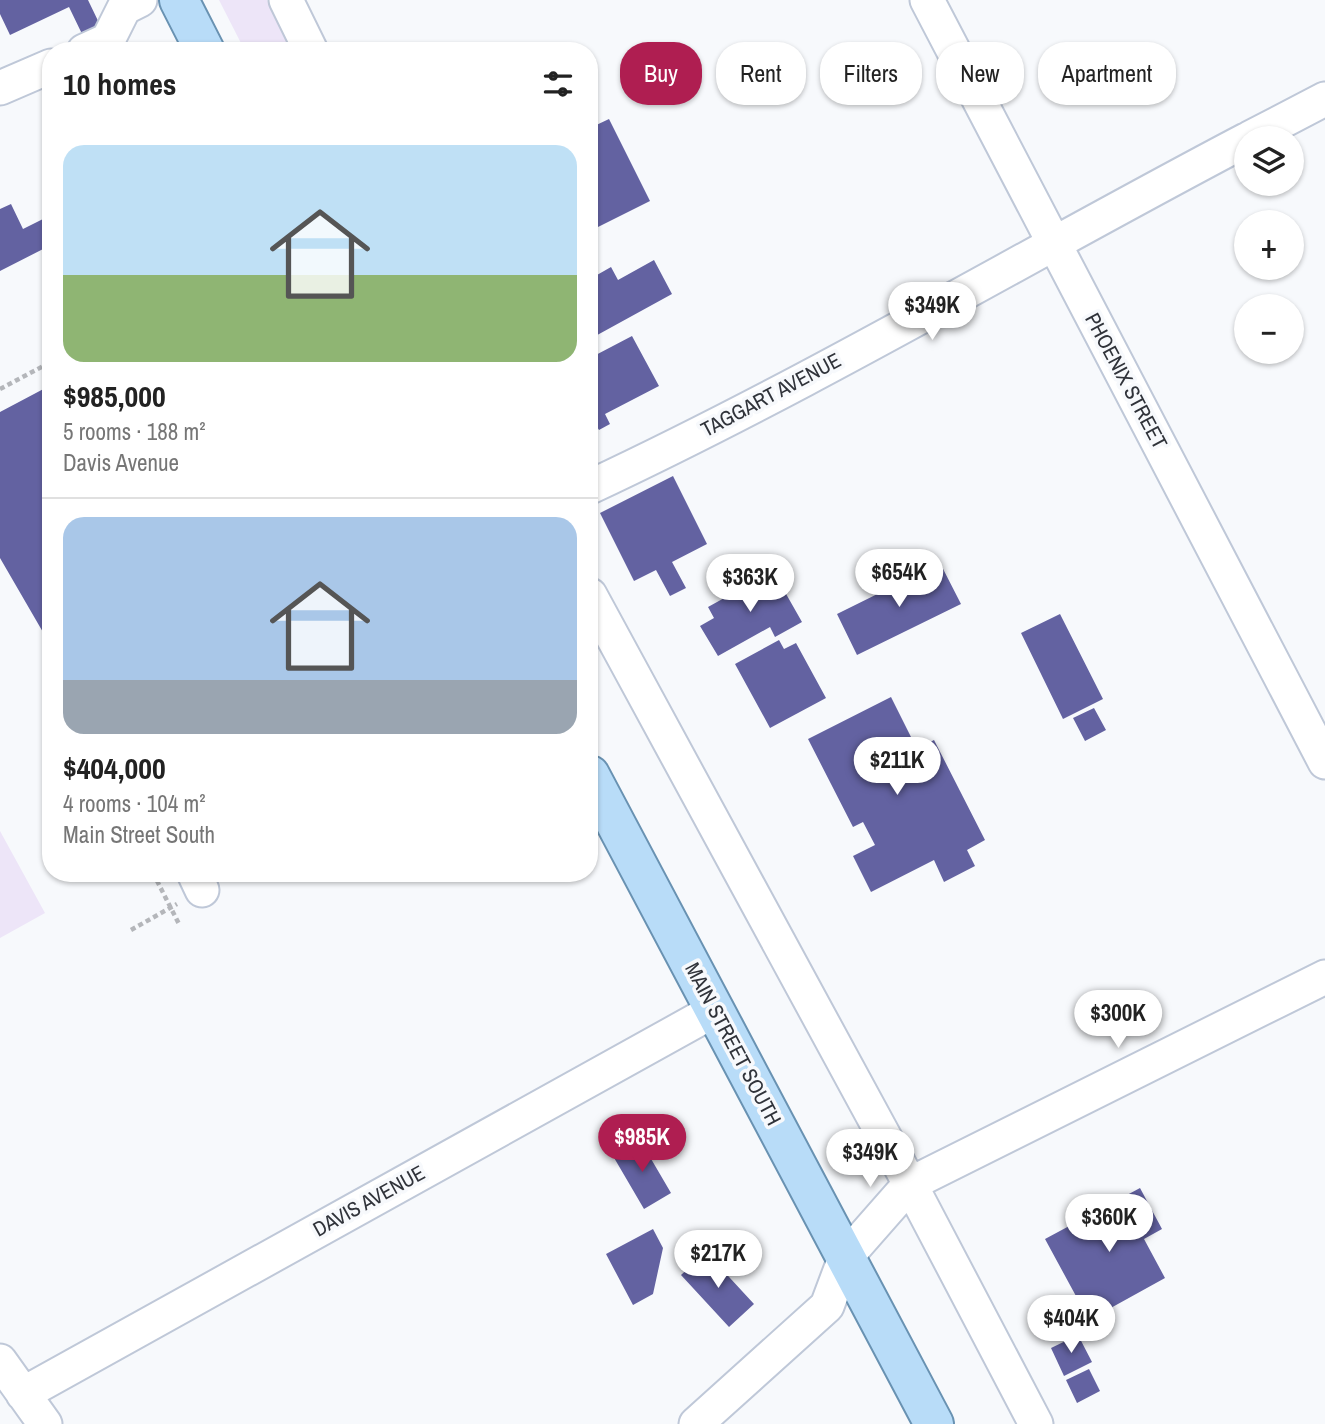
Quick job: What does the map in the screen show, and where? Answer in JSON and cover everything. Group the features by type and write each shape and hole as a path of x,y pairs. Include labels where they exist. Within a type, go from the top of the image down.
{"main road":[{"path":"179,0 200,42"},
{"name":"MAIN STREET SOUTH","path":"598,790 934,1424"}],"street":[{"path":"104,42 108,40 124,8 140,0"},
{"path":"286,0 307,42"},
{"name":"PHOENIX STREET","path":"927,0 1055,243 1314,713 1325,762"},
{"path":"0,88 42,70"},
{"name":"TAGGART AVENUE","path":"1273,126 1325,99"},
{"name":"TAGGART AVENUE","path":"598,484 972,290 1234,147"},
{"path":"598,610 910,1184 1036,1424"},
{"path":"696,1424 827,1306 845,1258 910,1184 1325,976"},
{"name":"DAVIS AVENUE","path":"23,1394 185,1301 715,1010"},
{"path":"0,1361 45,1424"}],"path":[{"path":"0,389 42,367"},
{"path":"158,882 179,924"}],"shaded area":[{"path":"219,0 267,0 288,42 240,42"},
{"path":"0,831 45,913 0,938"}],"building":[{"path":"0,0 88,0 101,27 83,36 69,7 10,35 0,14"},
{"path":"609,119 650,201 598,227 598,124"},
{"path":"11,204 23,229 42,220 42,250 0,271 0,209"},
{"path":"654,260 672,294 598,335 598,274 611,267 618,280"},
{"path":"632,336 659,386 605,414 610,424 599,430 598,428 598,354"},
{"path":"42,390 42,630 0,558 0,412"},
{"path":"673,476 707,544 672,562 686,588 670,596 656,570 634,581 600,513"},
{"path":"940,563 961,604 857,655 837,614"},
{"path":"773,571 802,622 775,637 770,627 718,656 700,626 714,618 708,607"},
{"path":"1060,614 1103,699 1063,719 1021,633"},
{"path":"779,640 784,649 796,643 826,698 770,728 735,664"},
{"path":"891,697 917,749 934,740 985,840 967,850 975,866 944,882 934,860 871,892 853,856 875,845 863,822 853,827 808,739"},
{"path":"1094,708 1106,730 1085,741 1073,718"},
{"path":"640,1140 671,1193 644,1209 613,1156"},
{"path":"1140,1188 1162,1229 1144,1239 1165,1278 1089,1320 1045,1239"},
{"path":"653,1229 663,1248 653,1294 633,1305 606,1254"},
{"path":"706,1252 754,1304 729,1327 681,1275"},
{"path":"1078,1335 1092,1362 1064,1376 1051,1348"},
{"path":"1089,1369 1100,1391 1077,1403 1066,1380"}]}
